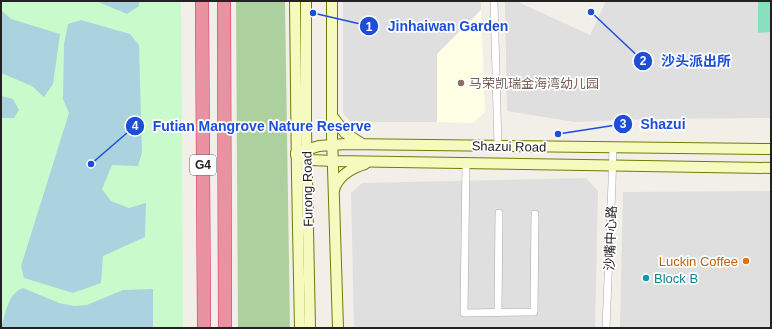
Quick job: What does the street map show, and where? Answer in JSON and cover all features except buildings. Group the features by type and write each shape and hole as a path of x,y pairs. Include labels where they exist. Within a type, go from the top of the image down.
{"highway":[{"name":"G4","path":"202,1 204,328"},
{"name":"G4","path":"224,1 225,328"}],"street":[{"name":"Furong Road","path":"296,1 296,154 300,328"},
{"name":"Furong Road","path":"306,1 306,123 310,328"},
{"path":"332,1 332,114 329,145 333,161 338,328"},
{"path":"494,1 498,146"},
{"path":"332,114 336,122 345,133 356,141 365,144"},
{"path":"306,123 313,138 318,142 329,145"},
{"name":"Shazui Road","path":"307,154 329,145 365,144 771,149"},
{"name":"沙嘴中心路","path":"606,328 613,147"},
{"name":"Shazui Road","path":"296,154 307,154 333,161 771,168"},
{"path":"334,192 336,184 346,174 358,166 372,162"},
{"path":"466,163 464,313 534,312 535,214"},
{"path":"498,312 499,213"}],"shaded area":[{"path":"343,1 481,1 481,10 438,54 437,122 351,122 343,113"},
{"path":"505,1 516,1 590,35 606,1 771,1 771,118 647,119 575,122 507,111"},
{"name":"马荣凯瑞金海湾幼儿园","path":"481,10 485,112 473,123 437,122 437,54"},
{"path":"586,178 598,191 595,328 354,328 351,193 362,183"},
{"path":"771,191 771,328 620,328 623,192"}],"green space":[{"path":"1,1 181,1 183,328 1,328"},
{"path":"236,1 285,1 290,328 238,328"},
{"path":"758,1 771,1 771,32 758,33"}],"water":[{"path":"96,1 139,1 139,6 127,14"},
{"path":"1,10 11,19 60,34 53,84 44,97 32,86 1,73"},
{"path":"81,20 130,34 139,45 142,153 138,166 112,165 102,189 111,201 129,208 146,203 145,237 103,256 101,283 73,293 24,278 21,266 69,113 63,99 64,44 68,24"},
{"path":"1,96 13,99 19,110 14,118 1,118"},
{"path":"23,288 59,303 74,306 87,305 123,290 153,289 153,328 1,328 10,300"}],"place":[{"name":"沙头派出所","path":"591,12"},
{"name":"Jinhaiwan Garden","path":"313,13"},
{"name":"马荣凯瑞金海湾幼儿园","path":"461,83"},
{"name":"Shazui","path":"558,134"},
{"name":"Futian Mangrove Nature Reserve","path":"91,164"},
{"name":"Luckin Coffee","path":"746,261"},
{"name":"Block B","path":"646,278"}]}
